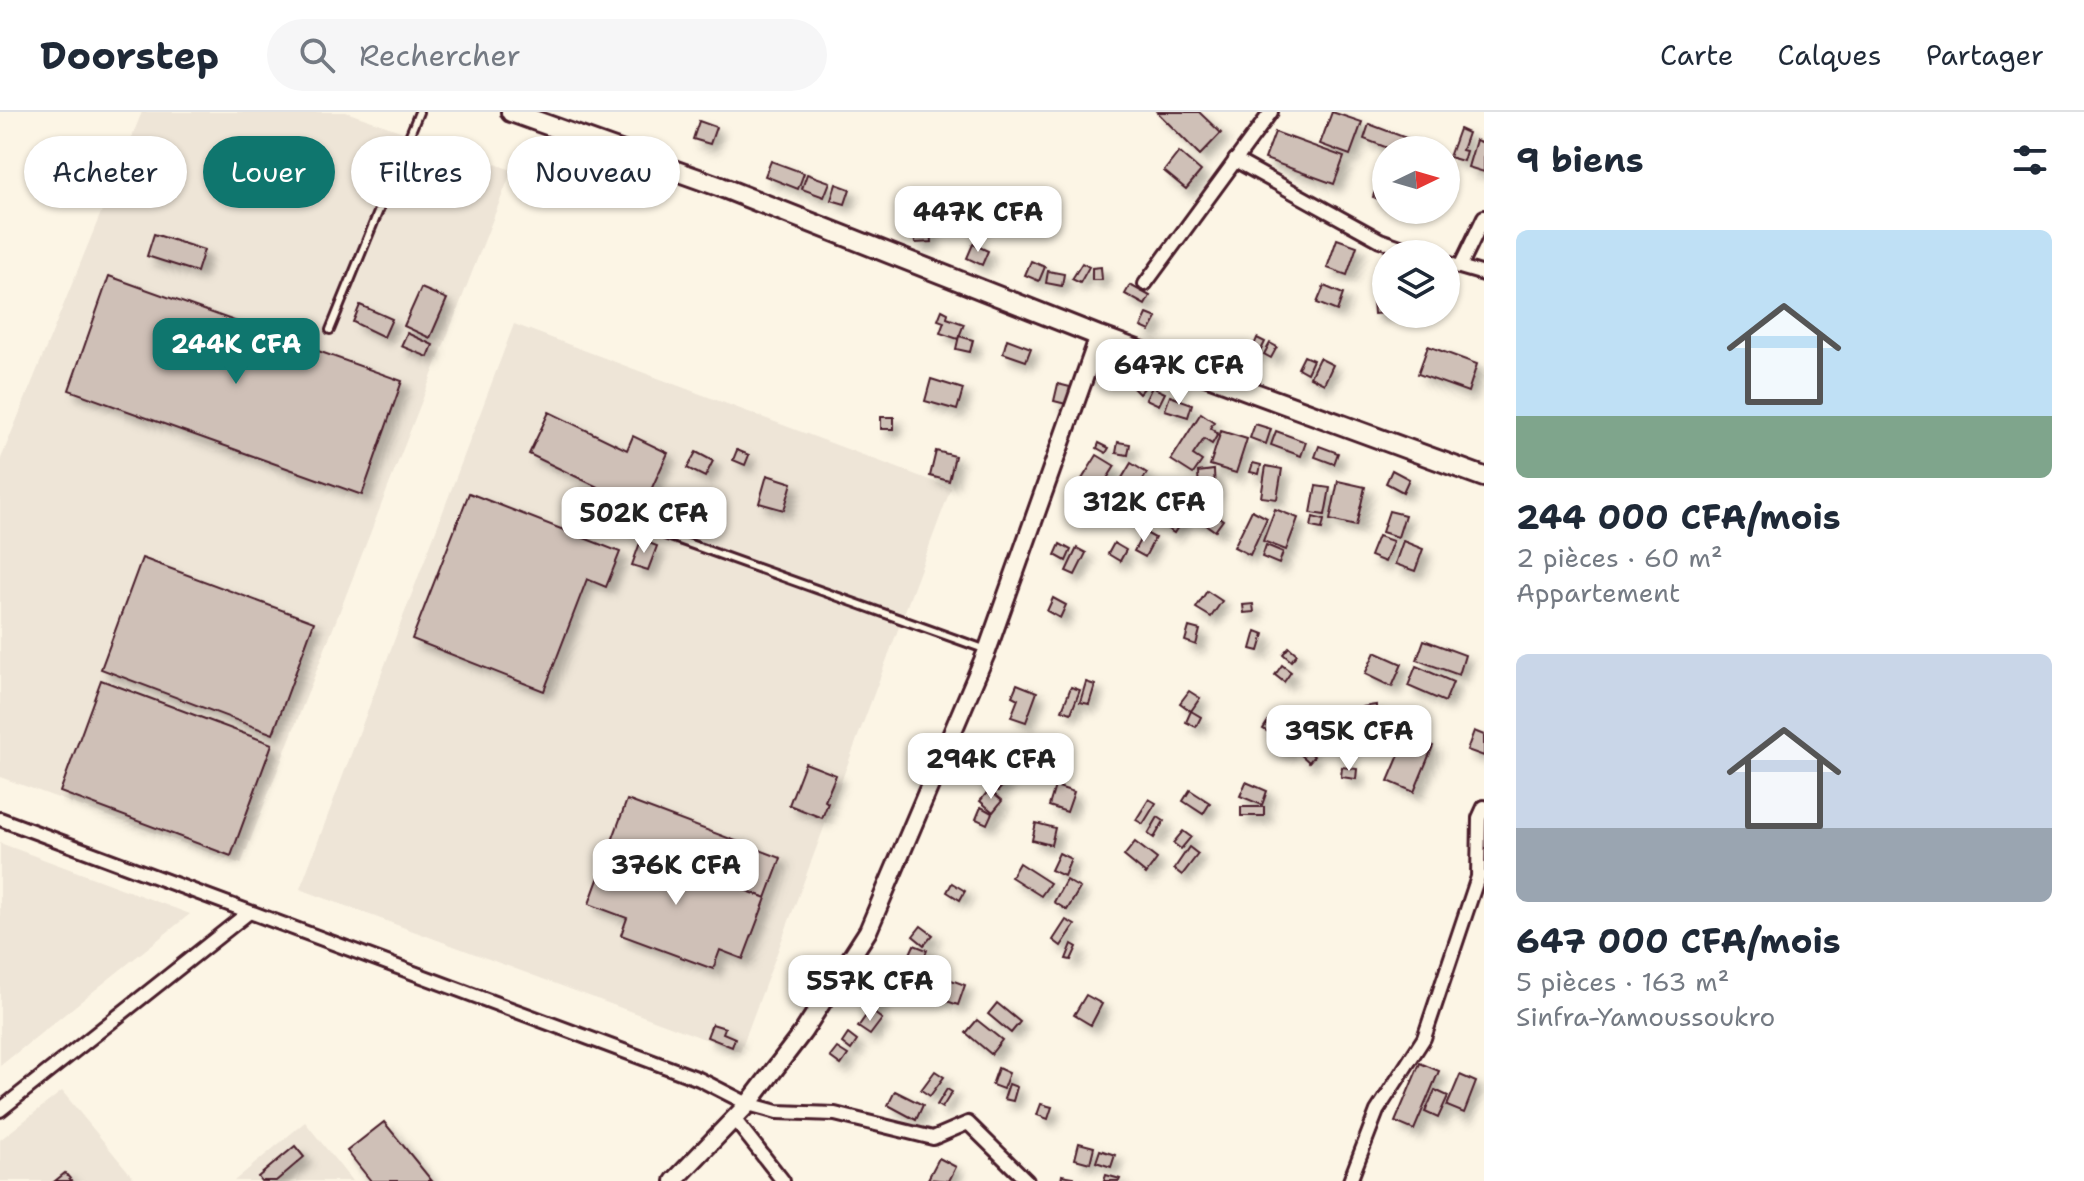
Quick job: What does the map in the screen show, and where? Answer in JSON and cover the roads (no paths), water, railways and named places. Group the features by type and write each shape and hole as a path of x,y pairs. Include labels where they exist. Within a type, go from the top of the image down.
{"main road":[{"path":"511,112 809,221 1099,336 1484,477"}],"street":[{"path":"1145,284 1271,112"},
{"path":"1235,160 1380,240"},
{"path":"1484,217 1460,267 1484,274"},
{"path":"674,1181 748,1104 803,1032 868,931 987,651 1099,336"},
{"path":"1350,1181 1377,1111 1424,1038 1478,877 1479,818 1484,807"},
{"path":"0,819 699,1079 748,1104 777,1112 835,1114 933,1138 968,1123 1027,1181"},
{"path":"0,1110 248,913"},
{"path":"735,1120 783,1181"}],"lane":[{"path":"330,330 419,112"},
{"path":"665,535 987,651"}]}
